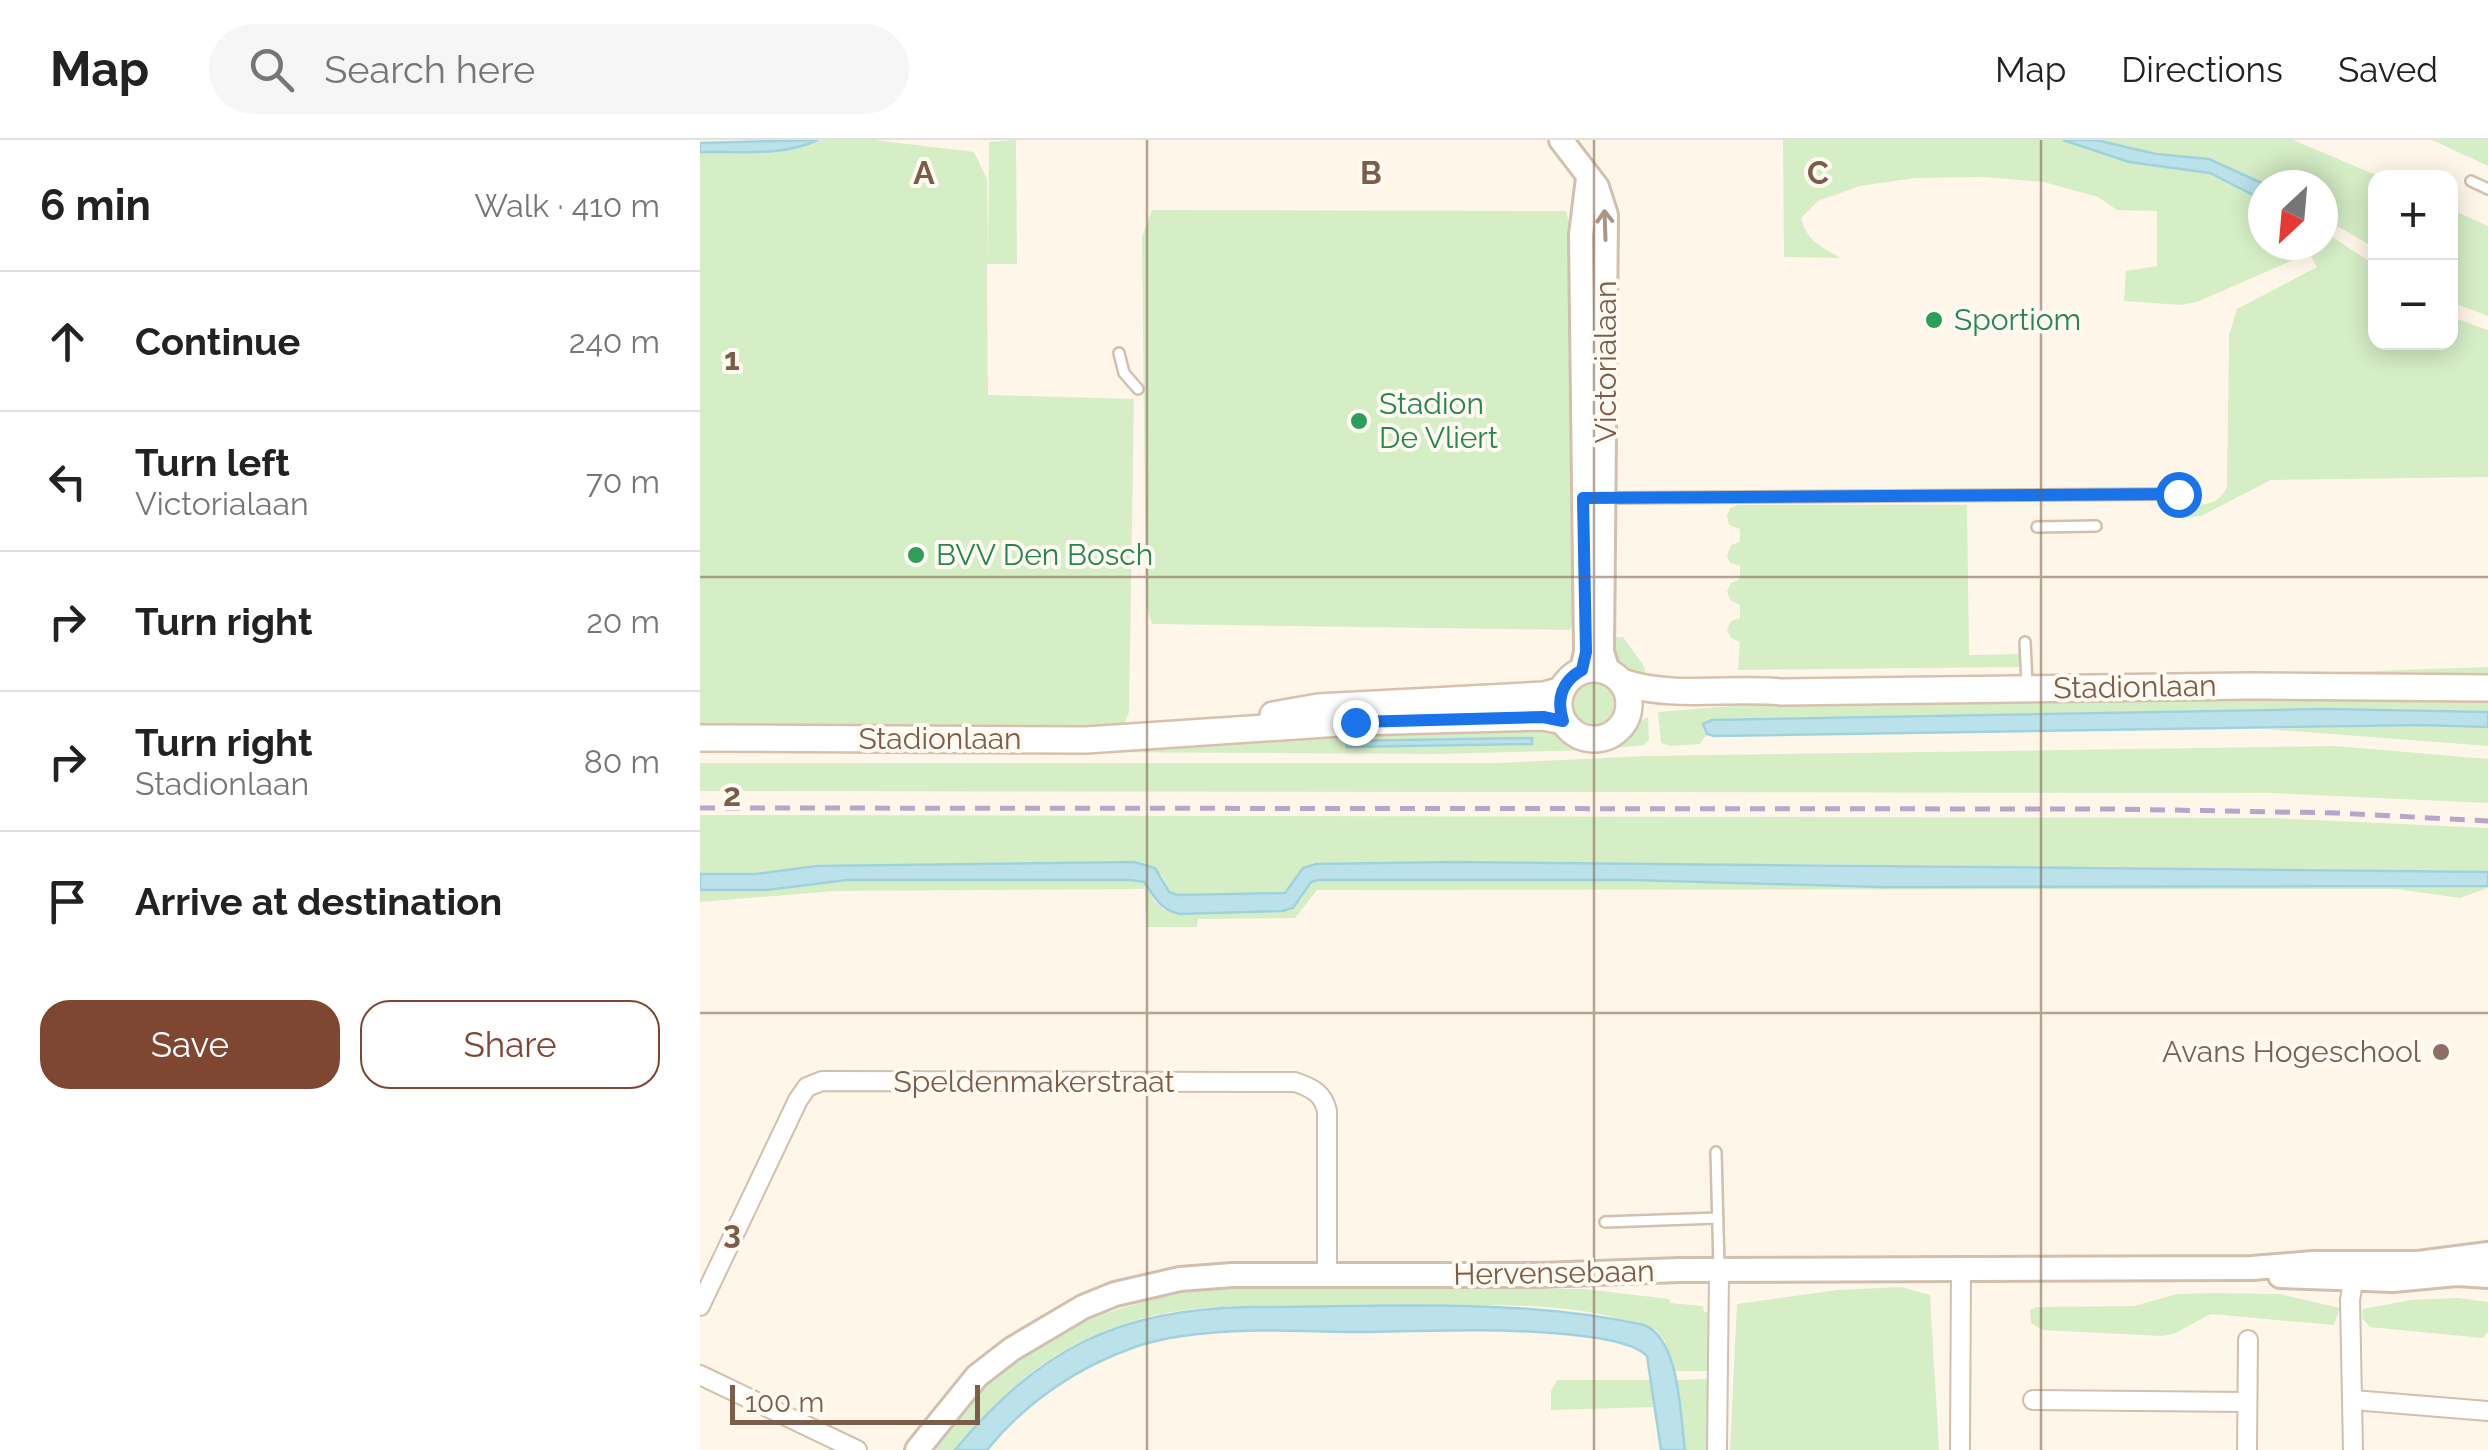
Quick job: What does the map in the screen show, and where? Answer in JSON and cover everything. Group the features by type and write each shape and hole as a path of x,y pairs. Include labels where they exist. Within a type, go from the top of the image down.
{"main road":[{"path":"1604,674 1630,706 1626,718 1612,734 1590,739 1579,736 1563,721 1559,700 1562,690 1570,678 1604,674"},
{"name":"Stadionlaan","path":"1604,674 1652,690 2488,688"},
{"name":"Stadionlaan","path":"1180,734 1318,706 1544,695 1562,690"},
{"name":"Stadionlaan","path":"1626,718 1653,707 1746,700 1782,692"},
{"name":"Stadionlaan","path":"700,738 1086,740 1410,719 1543,717 1563,721"}],"street":[{"name":"Victorialaan","path":"1561,140 1588,178 1581,235 1604,674"},
{"name":"Speldenmakerstraat","path":"700,1306 798,1100 807,1087 822,1082 1276,1082 1310,1087 1324,1098 1327,1111 1327,1275"},
{"name":"Hervensebaan","path":"2354,1271 2488,1254"},
{"name":"Hervensebaan","path":"917,1450 978,1376 1012,1348 1083,1307 1115,1294 1180,1279 1232,1275 1540,1276 1961,1268 2252,1268 2272,1264 2488,1276"},
{"path":"1960,1450 1961,1268"},
{"path":"1717,1450 1719,1271"},
{"path":"2354,1271 2354,1450"},
{"path":"2246,1450 2248,1340"},
{"path":"700,1375 857,1450"},
{"path":"2033,1400 2247,1402"},
{"path":"2353,1400 2488,1410"}],"lane":[{"path":"2471,182 2488,189"},
{"path":"1118,353 1124,373 1138,389"},
{"path":"1594,498 2178,494"},
{"path":"2037,527 2096,526"},
{"path":"2025,642 2027,689"},
{"path":"1716,1152 1719,1271"},
{"path":"1605,1222 1718,1218"}],"green space":[{"name":"BVV Den Bosch","path":"818,140 874,140 974,152 987,179 988,260 989,142 1016,140 1017,264 987,264 988,395 1134,399 1129,712 1125,722 1115,726 700,725 700,152 775,151"},
{"path":"1783,140 2063,140 2129,162 2210,173 2248,192 2248,260 2293,260 2197,302 2180,305 2124,301 2126,271 2157,266 2157,211 2117,210 2098,197 2044,182 1985,177 1915,178 1860,186 1818,201 1801,218 1804,226 1816,242 1841,258 1784,257"},
{"path":"2096,140 2293,140 2368,172 2368,244 2338,227 2338,170 2248,170 2248,177 2209,159 2156,154"},
{"path":"2432,140 2488,140 2488,166"},
{"name":"Stadion De Vliert","path":"1152,210 1566,211 1571,231 1576,610 1570,630 1152,624 1146,604 1142,237"},
{"path":"2458,213 2488,226 2488,316 2458,305"},
{"path":"2338,241 2368,260 2368,350 2458,350 2458,319 2488,330 2488,477 2271,480 2201,516 2181,519 2181,505 2214,501 2227,487 2229,335 2237,309 2317,267 2313,260 2338,260"},
{"path":"1967,505 1969,655 2021,654 2021,667 1738,670 1740,642 1731,638 1727,630 1731,621 1740,618 1740,605 1730,600 1727,591 1731,583 1740,579 1740,566 1730,563 1727,556 1731,545 1740,542 1740,529 1729,525 1727,516 1730,508"},
{"path":"1609,637 1623,637 1644,666 1647,683 1619,668"},
{"path":"2488,667 2488,679 2225,676"},
{"path":"1594,680 1611,687 1618,704 1611,721 1594,728 1577,721 1570,704 1577,687"},
{"path":"2488,696 2488,712 2324,709 1703,730 1707,734 1700,744 1671,746 1661,743 1658,712 1792,701"},
{"path":"1648,717 1649,740 1644,745 1597,750 1437,754 700,750 1357,727 1554,726 1575,744 1600,749 1618,742"},
{"path":"2488,727 2488,746 2266,729"},
{"path":"2336,746 2488,759 2488,803 2271,793 700,791 700,763 1497,763 1646,756"},
{"path":"700,815 2271,818 2488,828 2488,872 1793,864 1316,864 1295,878 1285,893 1177,895 1169,892 1162,876 1134,862 817,866 756,874 700,874"},
{"path":"847,880 1131,880 1144,882 1164,910 1300,901 1311,882 1318,880 1634,880 1881,887 2488,888 2460,898 2396,889 1317,890 1295,918 1198,919 1197,927 1146,927 1145,889 835,891 700,902 700,890 766,890"},
{"path":"1901,1287 1930,1295 1939,1450 1730,1450 1737,1304 1838,1290"},
{"path":"1210,1289 1584,1289 1669,1299 1670,1303 1703,1306 1704,1312 1708,1312 1707,1371 1673,1371 1665,1341 1656,1330 1621,1319 1548,1307 1239,1306 1190,1310 1126,1323 1067,1349 1014,1387 955,1450 934,1450 988,1384 1052,1337 1127,1307"},
{"path":"2177,1294 2279,1294 2340,1308 2334,1325 2211,1314 2162,1336 2042,1330 2031,1323 2030,1310 2036,1307 2134,1306"},
{"path":"2458,1298 2488,1302 2488,1331 2483,1338 2370,1327 2362,1318 2363,1309 2411,1300"},
{"path":"1709,1379 1711,1450 1685,1450 1675,1380"},
{"path":"1557,1380 1650,1380 1655,1407 1551,1410 1551,1391"}],"water":[{"path":"818,140 776,151 700,152 700,143"},
{"path":"2063,140 2096,140 2156,154 2209,159 2248,177 2248,192 2210,173 2129,162"},
{"path":"2324,709 2488,712 2488,727 1714,736 1707,734 1703,724 1712,720"},
{"path":"1532,738 1532,744 1347,747 1346,741"},
{"path":"1134,862 1155,868 1169,892 1177,895 1285,893 1303,868 1316,864 1454,862 2488,872 2488,886 1881,887 1634,880 1318,880 1311,882 1293,908 1282,911 1179,914 1162,905 1144,882 1131,880 847,880 766,890 700,890 700,874 756,874 817,866"},
{"path":"1248,1307 1497,1307 1644,1325 1656,1333 1671,1361 1685,1450 1661,1450 1647,1356 1639,1350 1588,1337 1481,1330 1247,1331 1162,1340 1114,1355 1073,1376 1035,1402 987,1450 955,1450 1018,1385 1084,1342 1158,1316"}],"railway":[{"path":"700,808 2112,809 2337,813 2488,821"}],"place":[{"name":"Sportiom","path":"1934,320"},
{"name":"Stadion De Vliert","path":"1359,421"},
{"name":"BVV Den Bosch","path":"916,555"},
{"name":"Avans Hogeschool","path":"2441,1052"}],"route":[{"path":"1355,722 1543,717 1563,721 1559,700 1562,690 1582,670 1586,652 1583,498 2178,494"}]}
